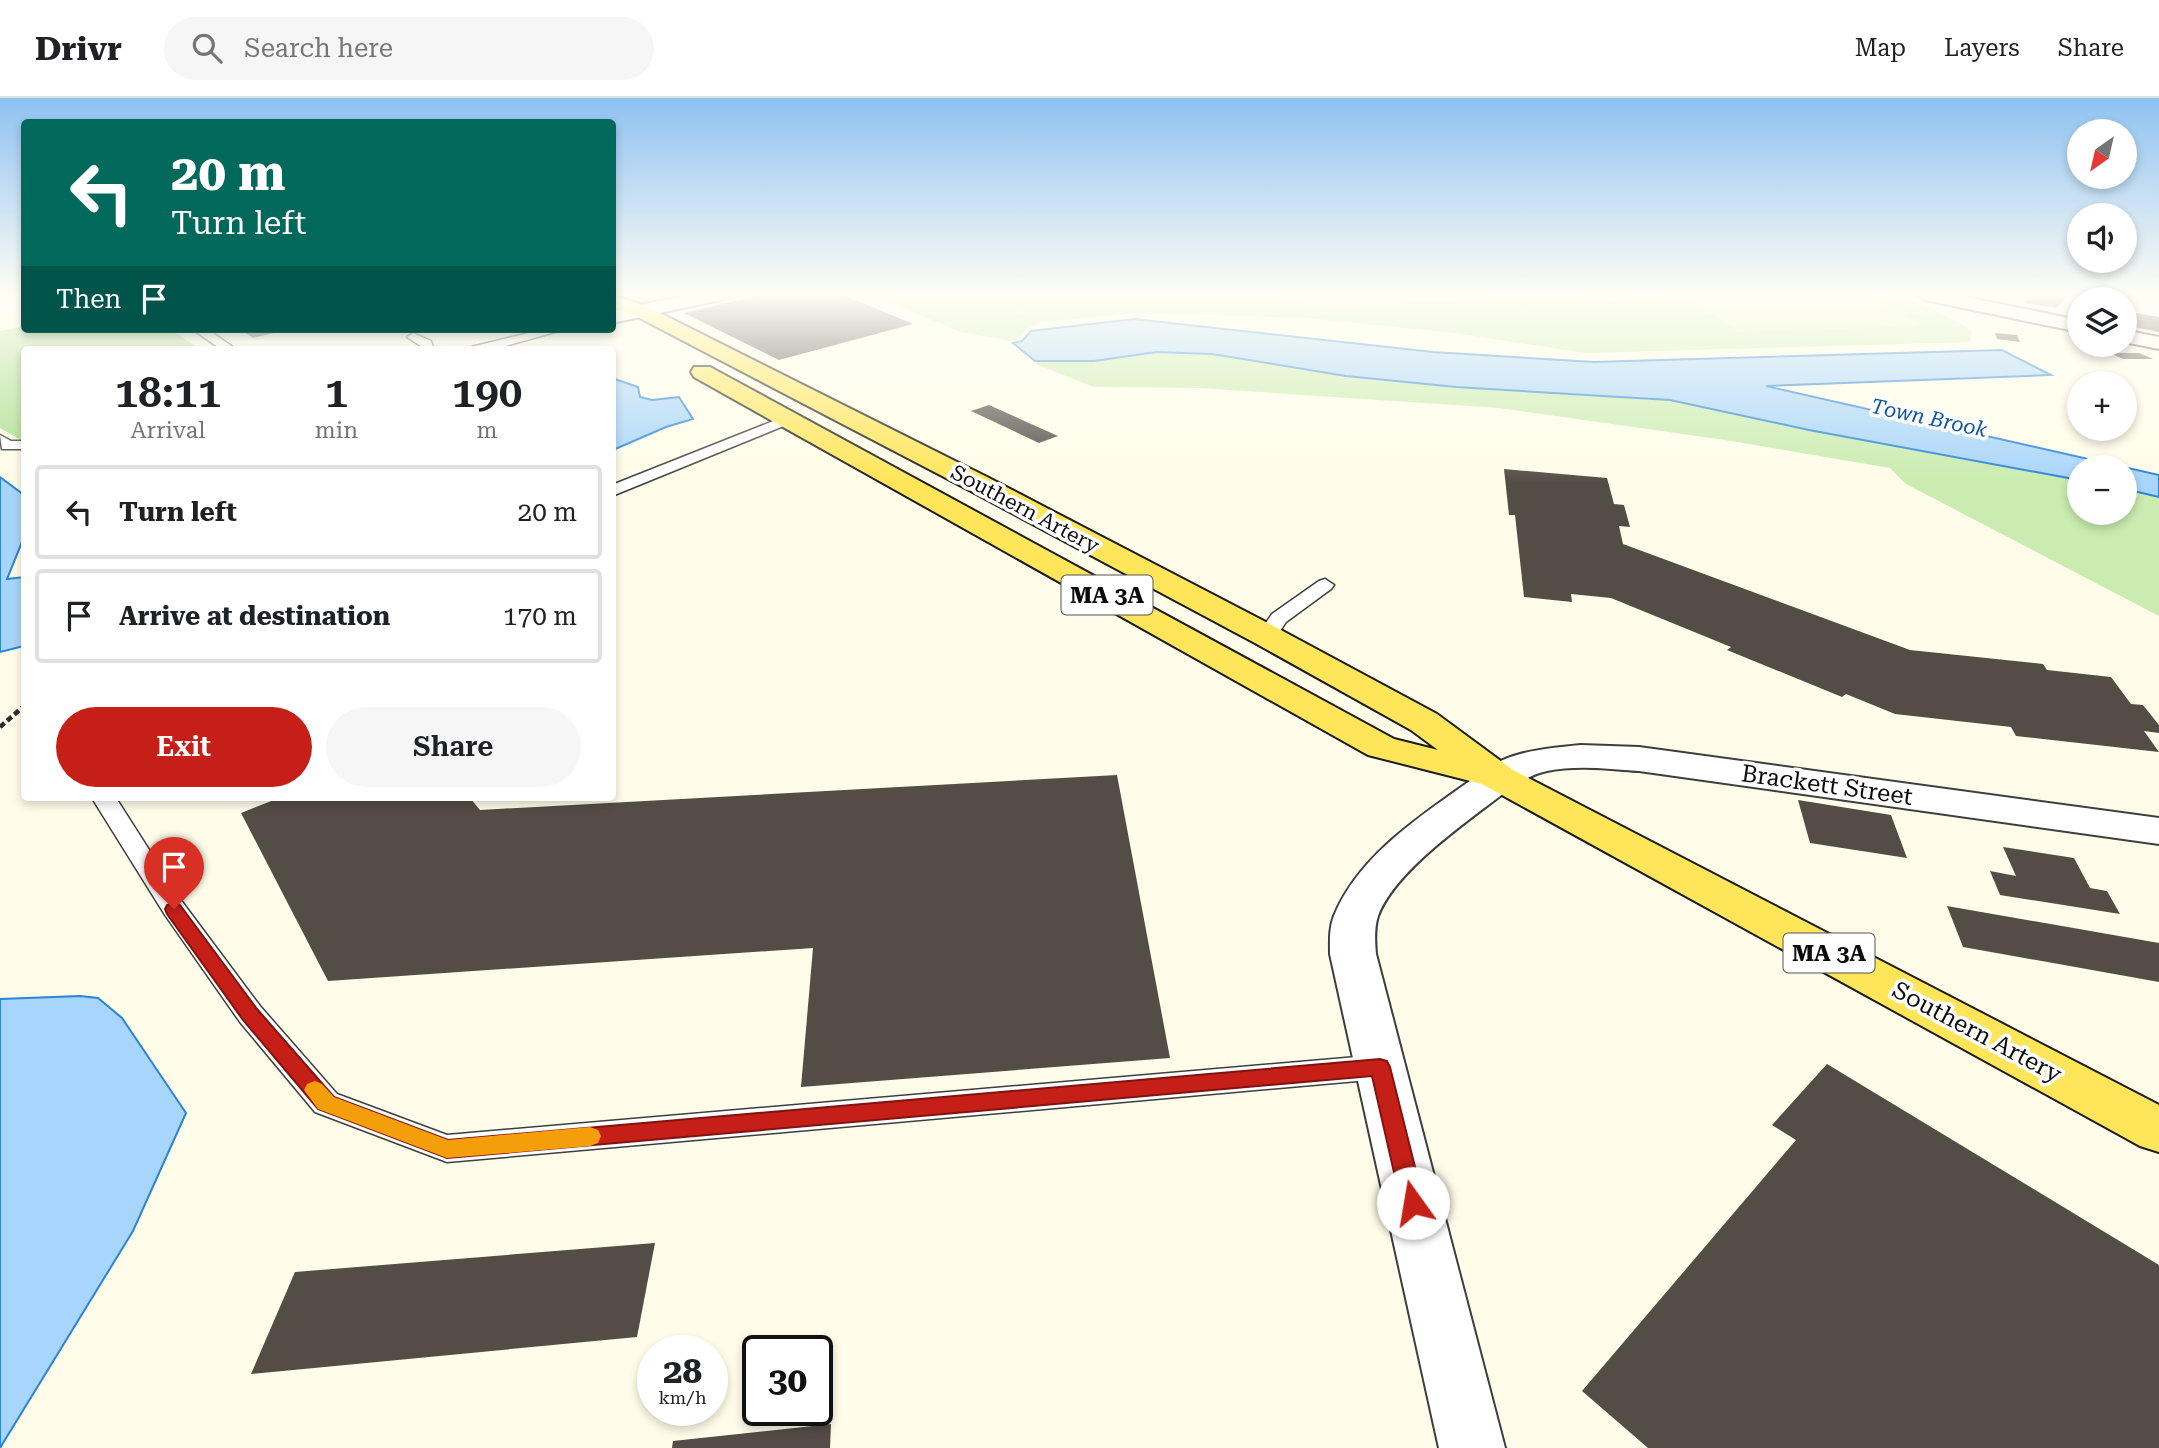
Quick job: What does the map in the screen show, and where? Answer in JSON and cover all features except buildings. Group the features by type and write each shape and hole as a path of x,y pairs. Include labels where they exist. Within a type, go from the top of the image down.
{"main road":[{"name":"Southern Artery","path":"708,357 979,484 1267,636 1424,722 1499,778 2159,1130"},
{"name":"Southern Artery","path":"680,360 1381,747 1499,778"}],"street":[{"name":"Brackett Street","path":"1472,1448 1353,954 1355,918 1377,882 1406,853 1499,778 1536,761 1581,756 1639,759 2159,831"}],"lane":[{"path":"616,489 786,420"},
{"path":"0,439 7,446 21,445"},
{"path":"1267,636 1279,618 1325,585"},
{"path":"106,801 174,909 250,1014 326,1103 447,1149 1380,1067"}],"path":[{"path":"0,727 21,709"}],"green space":[{"path":"0,357 21,357 21,440 0,428"},
{"path":"1122,357 1230,357 1346,376 1456,387 1670,400 1809,430 2067,478 2067,525 2137,525 2137,492 2159,497 2159,616 1906,484 1890,468 1725,440 1499,408 1200,388 1094,387 1038,365 1035,361 1094,361"}],"water":[{"path":"1030,357 1122,357 1094,361 1035,361"},
{"path":"1230,357 1514,357 1594,362 1764,357 2016,357 2051,375 1766,386 2071,455 2067,455 2067,478 1809,430 1670,400 1456,387 1346,376"},
{"path":"616,379 638,387 640,397 652,400 679,397 693,419 666,427 616,449"},
{"path":"2137,470 2159,475 2159,497 2137,492"},
{"path":"0,477 21,493 21,544 7,579 21,577 21,647 0,652"},
{"path":"80,996 98,998 122,1018 186,1113 133,1231 0,1448 0,999"}],"slow traffic":[{"path":"315,1090 326,1103 447,1149 590,1136"}],"route":[{"path":"174,909 250,1014 326,1103 447,1149 1380,1067 1413,1203"}],"water label":[{"name":"Town Brook","path":"1929,418"}]}
